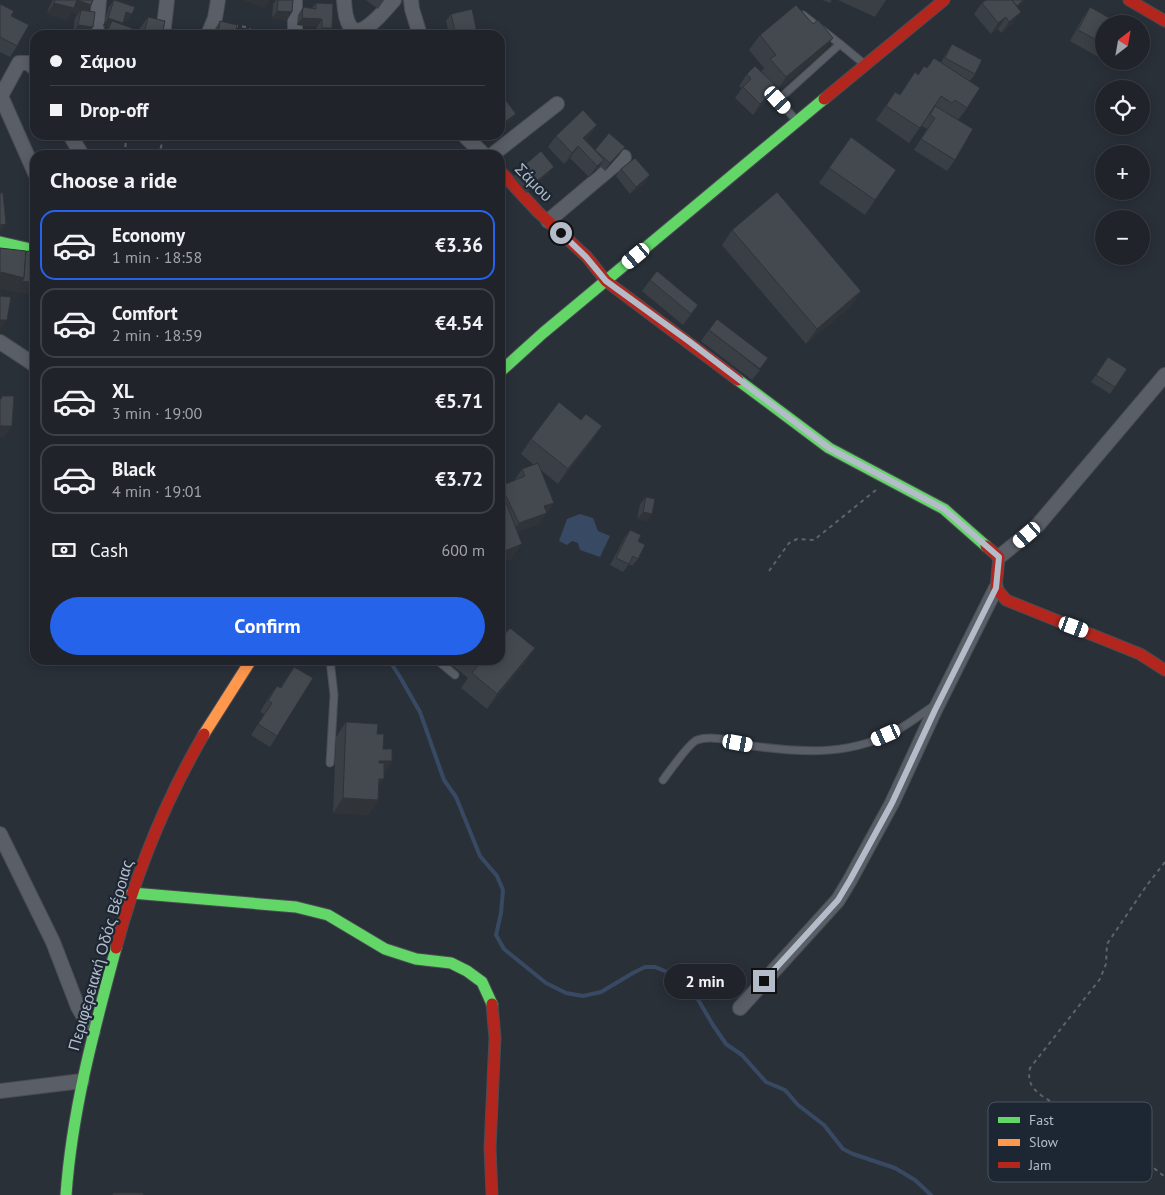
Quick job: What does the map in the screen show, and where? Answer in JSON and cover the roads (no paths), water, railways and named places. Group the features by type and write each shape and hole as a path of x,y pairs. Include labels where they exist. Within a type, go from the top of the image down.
{"street":[{"path":"96,30 99,0"},
{"path":"163,30 168,0"},
{"path":"210,30 215,18 218,0"},
{"path":"295,30 296,0"},
{"path":"344,0 348,25 354,30 364,30 374,23 394,0"},
{"path":"411,0 419,30"},
{"path":"505,367 542,333 944,0"},
{"path":"1129,0 1165,21"},
{"path":"30,64 20,64 0,95 30,162"},
{"path":"498,150 557,104"},
{"path":"469,140 479,150"},
{"path":"548,221 624,157"},
{"name":"Σάμου","path":"505,176 538,212 586,257 606,281 690,342 829,448 944,509 999,557"},
{"path":"0,242 30,249"},
{"path":"0,342 30,362"},
{"path":"740,1008 838,900 850,880 892,803 996,588 999,557 1037,526 1165,375"},
{"path":"996,588 1006,600 1140,654 1165,670"},
{"name":"Περιφερειακή Οδός Βέροιας","path":"66,1195 74,1116 93,1032 132,893 148,848 189,759 248,665"},
{"path":"0,834 53,942 78,1007 93,1032"},
{"path":"132,893 296,907 328,915 385,949 416,959 451,963 467,971 482,982 493,1005 495,1038 490,1148 492,1195"},
{"path":"0,1091 82,1081"}],"lane":[{"path":"797,10 866,65"},
{"path":"798,122 778,100 840,44"},
{"path":"330,763 334,695 331,665"},
{"path":"443,665 455,676"},
{"path":"663,780 694,741 706,737 754,746 808,751 844,749 871,742 900,729 940,702"}],"water":[{"path":"580,514 593,518 598,531 610,536 600,557 580,550 578,543 572,541 567,545 559,541 567,519"}],"waterway":[{"path":"392,665 420,712 444,780 456,797 480,856 497,876 503,890 501,913 496,935 504,949 546,983 566,993 583,996 601,992 645,967 655,967 677,976 693,991 726,1044 742,1055 766,1082 785,1090 798,1105 824,1125 843,1149 895,1168 915,1180 931,1195"}]}
